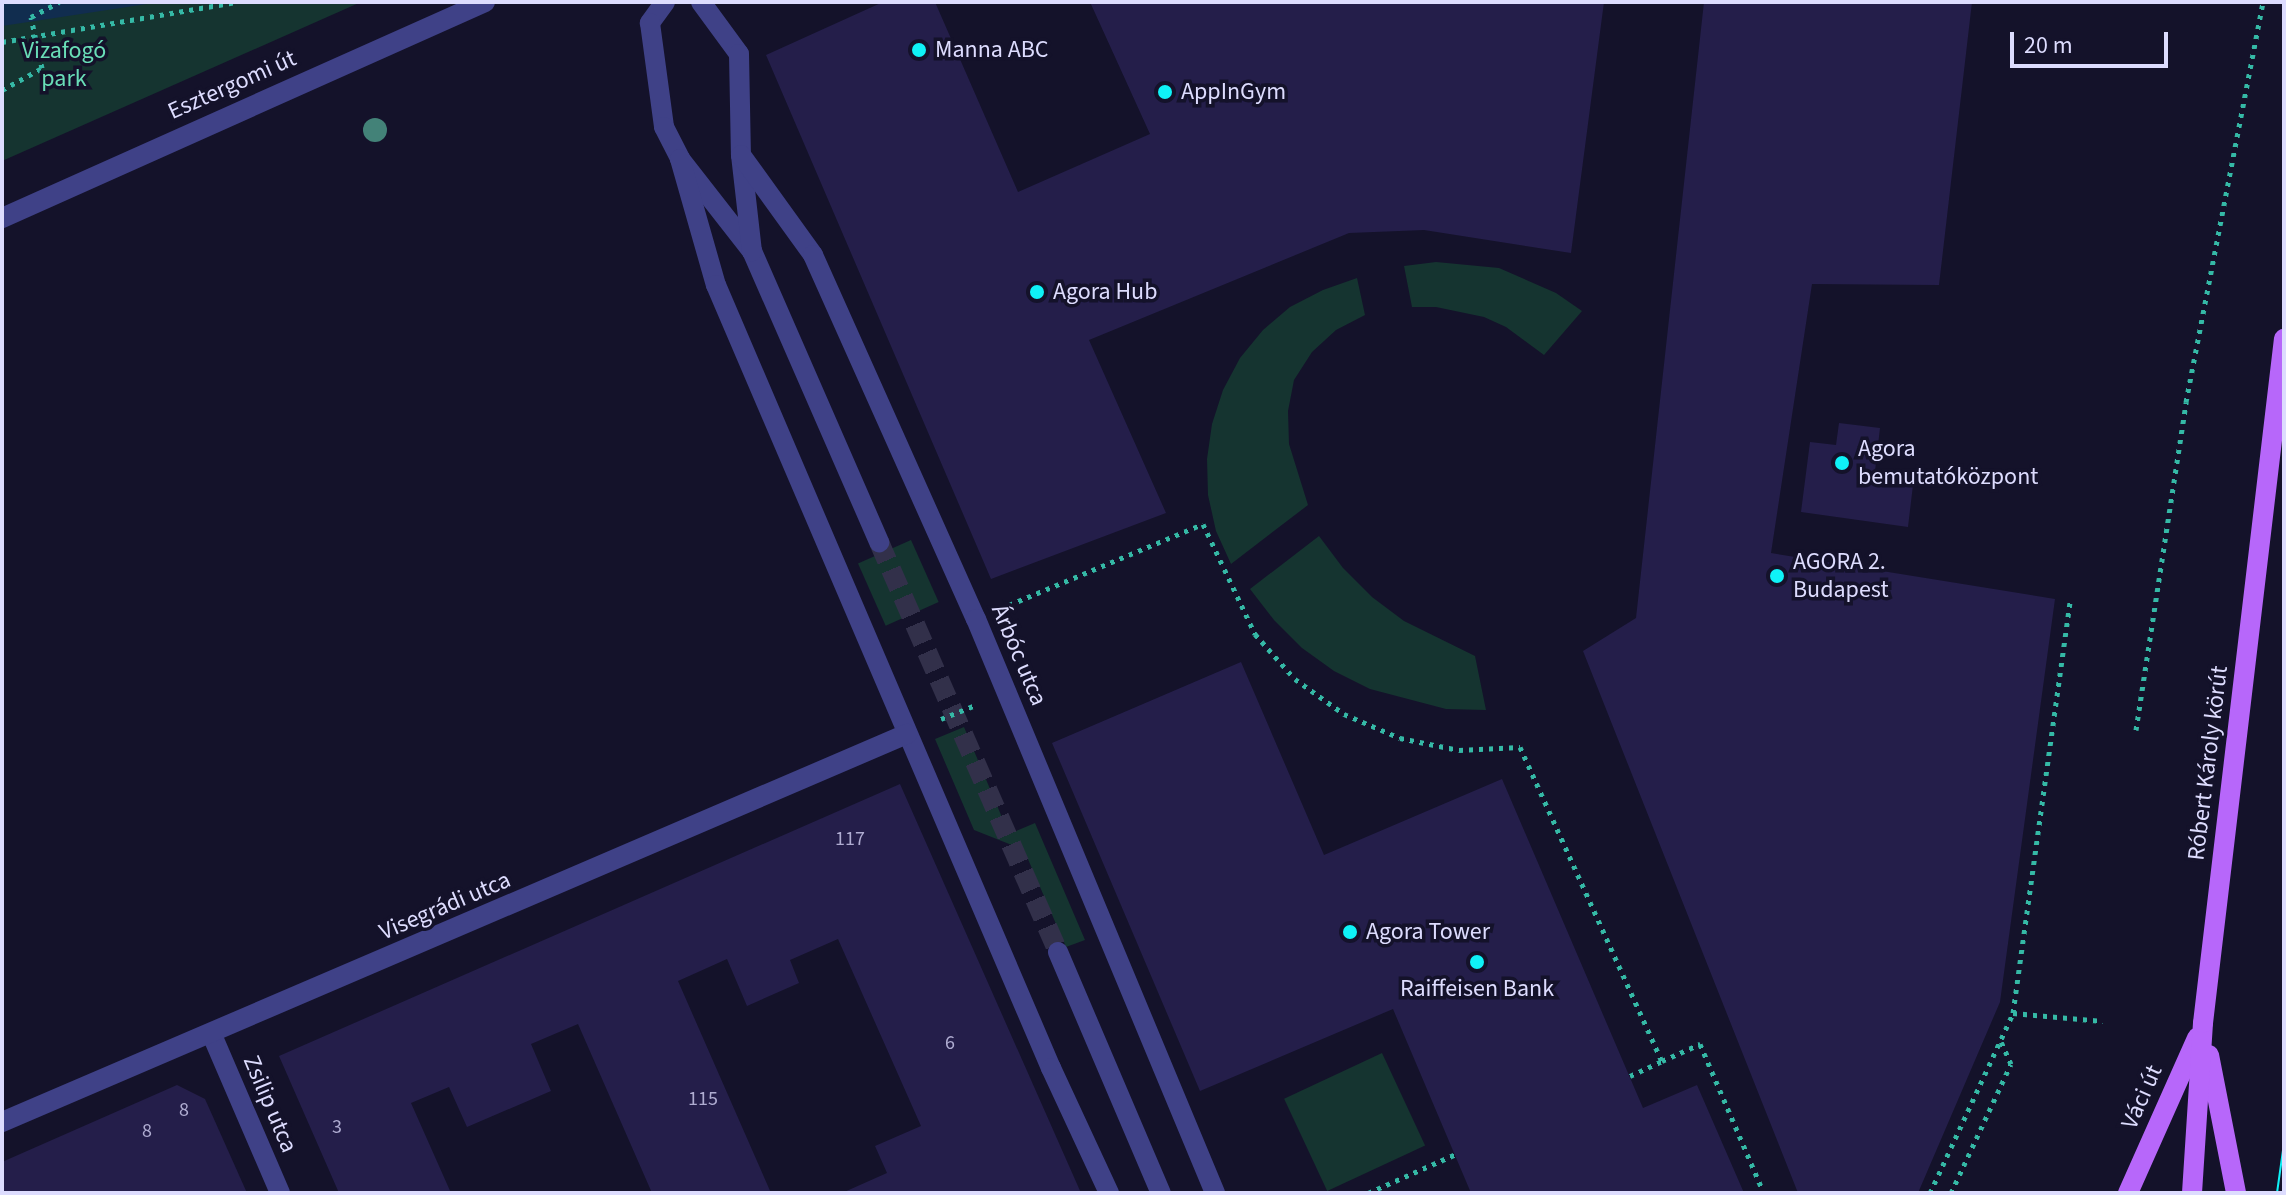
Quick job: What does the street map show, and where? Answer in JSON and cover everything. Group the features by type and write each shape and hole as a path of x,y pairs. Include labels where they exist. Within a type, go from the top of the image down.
{"main road":[{"name":"Róbert Károly körút","path":"2192,1193 2203,1023 2284,339"},
{"name":"Váci út","path":"2128,1193 2203,1023"},
{"path":"2203,1023 2236,1193"}],"street":[{"name":"Esztergomi út","path":"2,218 485,2"},
{"path":"665,2 650,23 664,127 680,159 716,285 1051,1068 1109,1193"},
{"path":"701,2 739,54 741,155 752,251"},
{"name":"Árbóc utca","path":"741,155 813,255 1007,692 1215,1193"},
{"path":"680,159 752,251 879,542"},
{"name":"Visegrádi utca","path":"2,1122 212,1035 907,734"},
{"path":"1058,952 1161,1193"},
{"name":"Zsilip utca","path":"212,1035 280,1193"}],"path":[{"path":"2,90 42,68 31,17 59,2"},
{"path":"2,42 235,2"},
{"path":"2136,730 2186,402 2263,2"},
{"path":"1001,608 1203,524 1255,634 1295,679 1344,714 1400,738 1459,750 1520,747 1662,1061"},
{"path":"1930,1193 2013,1013 2070,601"},
{"path":"907,734 1007,692"},
{"path":"2013,1013 2103,1021"},
{"path":"1951,1193 2011,1064 2001,1041"},
{"path":"1630,1076 1700,1044 1764,1193"},
{"path":"1368,1193 1456,1154"}],"green space":[{"name":"Vizafogó park","path":"2,2 361,2 2,161"},
{"path":"1436,262 1499,268 1556,293 1582,311 1544,355 1506,327 1484,317 1436,307 1412,307 1404,266"},
{"path":"1357,278 1365,315 1336,330 1312,352 1294,380 1288,411 1289,444 1308,505 1231,564 1216,531 1208,495 1207,459 1212,424 1223,390 1240,358 1263,330 1290,307 1323,290"},
{"path":"1319,536 1343,568 1372,597 1404,621 1475,656 1486,710 1446,709 1370,689 1334,671 1302,648 1274,620 1250,589"},
{"path":"911,540 939,602 886,626 858,564"},
{"path":"964,727 1009,834 1035,823 1085,940 1066,947 1024,850 974,830 935,739"},
{"path":"1382,1053 1425,1145 1327,1191 1284,1099"}],"water":[{"path":"2,2 160,2 2,26"}],"building":[{"name":"Agora Hub","path":"883,2 935,2 1018,192 1150,134 1090,2 1604,2 1571,253 1424,230 1349,233 1089,340 1166,513 991,579 766,55"},
{"name":"AGORA 2. Budapest","path":"1704,2 1972,2 1939,285 1812,284 1771,553 2055,599 2000,1002 1918,1193 1798,1193 1583,651 1636,618"},
{"name":"Agora bemutatóközpont","path":"1839,423 1880,428 1874,480 1913,485 1908,527 1801,512 1810,442 1836,445"},
{"name":"Agora Tower","path":"1241,662 1324,855 1502,779 1643,1108 1697,1085 1744,1193 1471,1193 1393,1009 1200,1091 1052,743"},
{"path":"900,784 1081,1193 842,1193 887,1173 875,1146 921,1126 838,939 790,960 799,983 747,1006 727,959 678,981 771,1193 652,1193 578,1024 531,1044 551,1091 467,1127 449,1087 411,1103 451,1193 339,1193 279,1056"},
{"path":"177,1085 205,1099 247,1193 2,1193 2,1162"}],"tunnel":[{"path":"879,542 1058,952"}],"tram line":[{"path":"2277,1193 2284,1143"}],"place":[{"name":"Manna ABC","path":"919,50"},
{"name":"AppInGym","path":"1165,92"},
{"name":"Agora Hub","path":"1037,292"},
{"name":"Agora bemutatóközpont","path":"1842,463"},
{"name":"AGORA 2. Budapest","path":"1777,576"},
{"name":"Agora Tower","path":"1350,932"},
{"name":"Raiffeisen Bank","path":"1477,962"}]}
